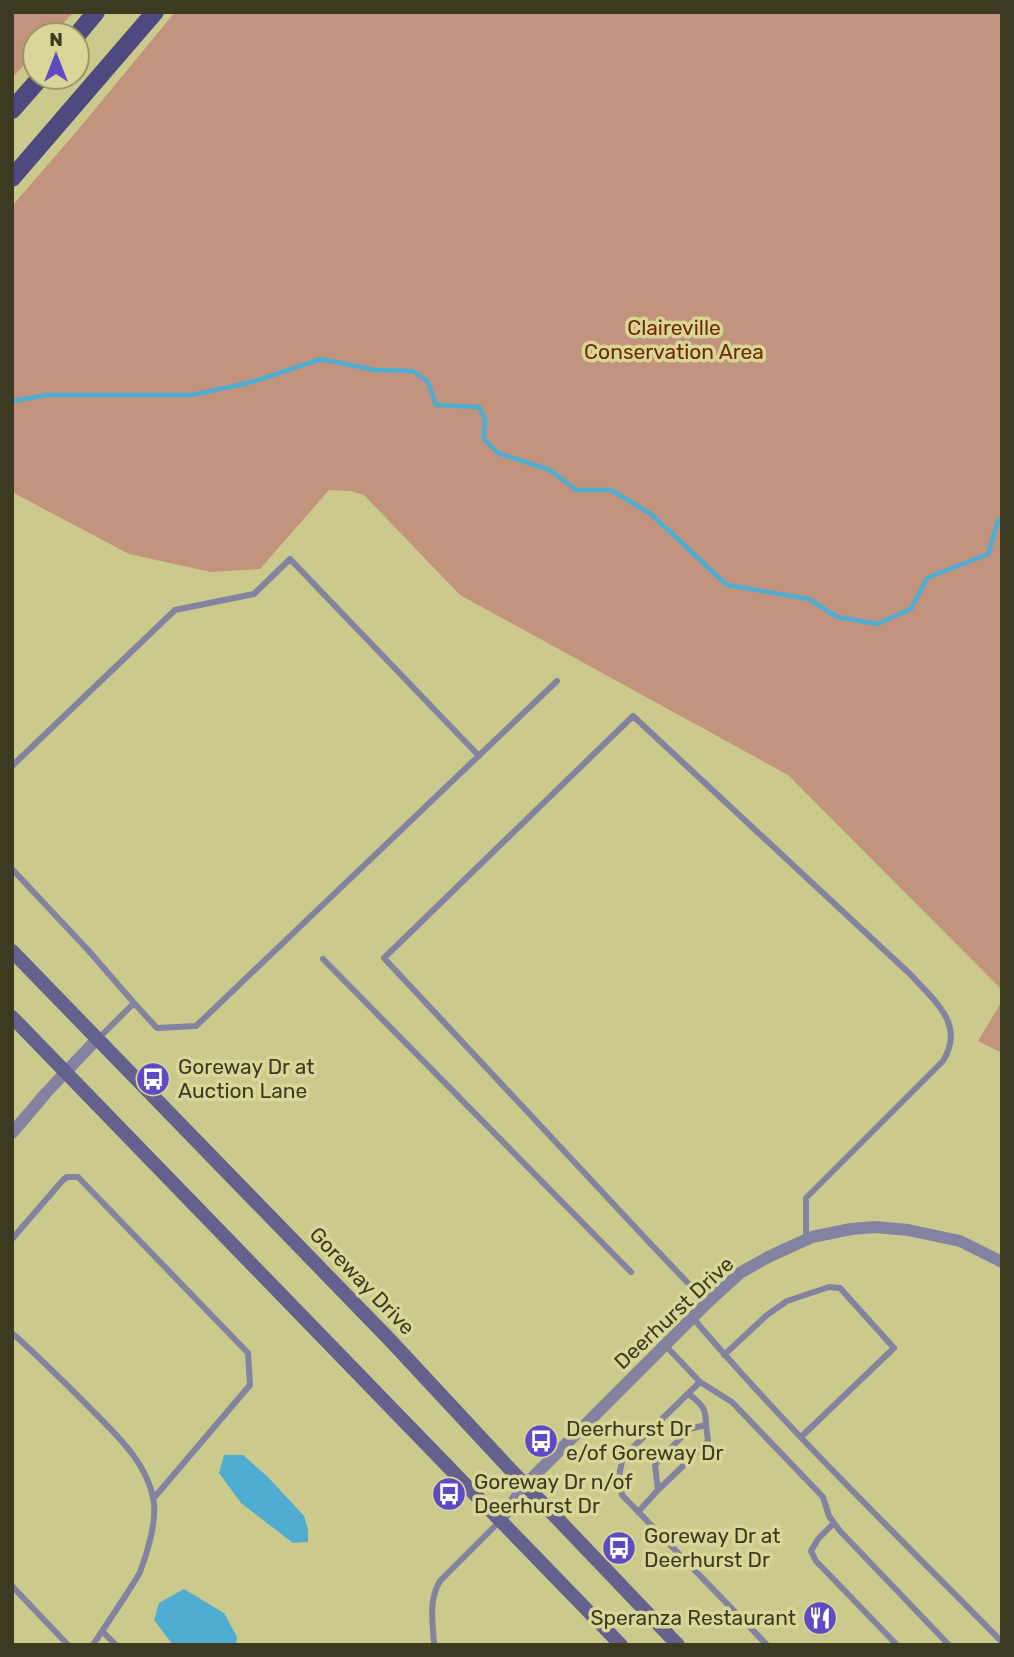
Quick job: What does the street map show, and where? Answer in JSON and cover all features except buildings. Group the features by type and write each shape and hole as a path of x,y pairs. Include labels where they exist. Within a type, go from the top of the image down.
{"main road":[{"path":"12,178 155,12"},
{"path":"12,110 29,91"},
{"name":"Goreway Drive","path":"12,951 390,1340 678,1645"},
{"path":"12,1017 621,1645"}],"street":[{"path":"12,1133 97,1039"},
{"name":"Deerhurst Drive","path":"500,1521 525,1485 692,1317 740,1273 768,1258 812,1237 851,1228 875,1227 908,1230 960,1241 1002,1262"}],"lane":[{"path":"12,766 175,610 254,594 290,559 478,756"},
{"path":"12,869 157,1028 196,1026 557,681"},
{"path":"707,1303 384,958 633,716 911,975 946,1016 952,1032 950,1049 943,1061 806,1198 806,1240"},
{"path":"323,959 631,1272"},
{"path":"97,1039 134,1003"},
{"path":"12,1239 66,1177 78,1177 248,1353 250,1385 153,1499"},
{"path":"724,1355 767,1315 787,1301 828,1287 840,1288 894,1348 801,1437"},
{"path":"692,1317 801,1437 1002,1642"},
{"path":"12,1334 41,1359 118,1437 145,1474 153,1499 150,1541 139,1575 93,1645"},
{"path":"665,1345 700,1382 732,1402 824,1497 829,1516 839,1531 949,1645"},
{"path":"700,1382 623,1457 619,1476 622,1495 766,1645"},
{"path":"689,1394 706,1412 708,1441 696,1453"},
{"path":"658,1490 655,1465 689,1429 706,1424"},
{"path":"638,1512 683,1466"},
{"path":"434,1645 432,1601 435,1590 440,1581 500,1521"},
{"path":"834,1523 818,1539 811,1551 816,1561 895,1645"},
{"path":"12,1586 68,1645"},
{"path":"102,1631 116,1645"}],"green space":[{"path":"12,12 74,12 65,21 21,21 21,68 12,78"},
{"name":"Claireville Conservation Area","path":"175,12 1002,12 1002,990 788,775 460,595 364,495 351,491 329,490 260,569 211,572 129,554 12,492 12,206"},
{"path":"1002,1001 1002,1053 978,1041"}],"water":[{"path":"224,1455 243,1455 268,1477 304,1516 308,1542 293,1543 241,1503 219,1473"},
{"path":"184,1589 224,1613 237,1637 236,1645 173,1645 154,1620 159,1603"}],"waterway":[{"path":"12,401 48,395 192,395 252,382 321,359 375,370 413,371 428,382 436,405 479,407 485,419 484,439 498,453 550,470 576,490 611,490 651,514 727,585 809,599 837,617 877,624 911,609 927,578 988,554 998,521 1002,518"}],"place":[{"name":"Goreway Dr at Auction Lane","path":"153,1079"},
{"name":"Deerhurst Dr e/of Goreway Dr","path":"541,1441"},
{"name":"Goreway Dr n/of Deerhurst Dr","path":"449,1494"},
{"name":"Goreway Dr at Deerhurst Dr","path":"619,1548"},
{"name":"Speranza Restaurant","path":"820,1618"}]}
